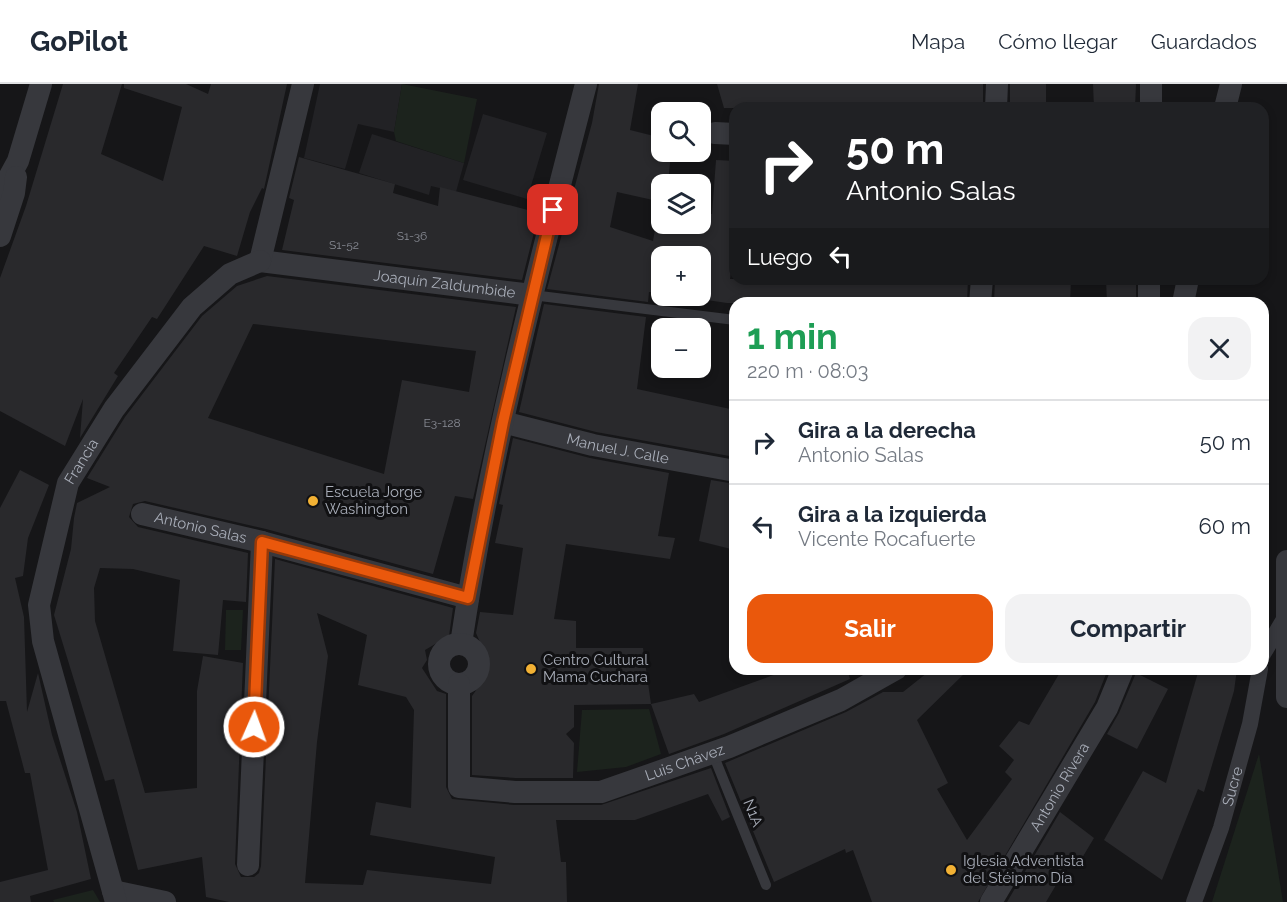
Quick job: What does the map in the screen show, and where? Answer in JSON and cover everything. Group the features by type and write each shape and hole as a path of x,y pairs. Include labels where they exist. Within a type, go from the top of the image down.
{"street":[{"path":"0,236 14,193 18,161 41,84"},
{"path":"260,261 303,84"},
{"path":"468,598 503,422 532,295 586,84"},
{"path":"996,102 997,84"},
{"path":"1151,84 1151,102"},
{"path":"1226,102 1231,84"},
{"path":"0,194 18,161"},
{"name":"Joaquín Zaldumbide","path":"260,261 532,295"},
{"name":"Francia","path":"114,896 44,641 39,605 68,483 114,409 192,307 230,274 260,261"},
{"name":"Manuel J. Calle","path":"503,422 593,445 729,470"},
{"name":"Antonio Salas","path":"142,514 262,542 468,598"},
{"path":"248,865 262,542"},
{"path":"1287,561 1287,697"},
{"name":"Luis Chávez","path":"468,598 461,644 446,649 439,663 444,677 459,684 459,787 515,792 601,792 713,753 841,700 885,675"},
{"path":"1269,644 1286,616"},
{"name":"Antonio Rivera","path":"991,902 1107,708 1121,675"},
{"name":"Sucre","path":"1194,902 1221,828 1250,724 1259,675"},
{"path":"114,896 165,902"}],"lane":[{"name":"Joaquín Zaldumbide","path":"532,295 729,320"},
{"name":"N1A","path":"713,753 766,885"}],"shaded area":[{"path":"320,84 402,84 394,132 358,124 345,169 304,158"},
{"path":"402,84 477,99 464,163 396,141 394,132"},
{"path":"483,114 547,133 527,199 463,180"},
{"path":"372,134 464,163 456,192 431,186 429,195 359,173"},
{"path":"226,610 243,610 241,650 225,650"},
{"path":"649,709 661,754 626,767 577,772 582,710"},
{"path":"1259,754 1283,902 1212,902"},
{"path":"93,890 100,902 54,902 53,900"}],"building":[{"path":"63,84 122,84 101,154 163,181 182,107 124,88 124,84 186,84 208,94 211,84 287,84 264,189 262,188 250,212 237,256 204,246 157,319 152,317 114,373 118,376 80,438 83,399 65,446 0,411 0,278 26,206"},
{"path":"599,84 638,84 630,130 651,135 651,162 670,162 669,174 651,174 651,200 617,192 610,227 653,241 654,234 711,234 716,160 729,161 729,285 968,285 967,297 729,297 729,303 727,303 711,301 711,246 651,246 651,292 649,292 648,302 547,289 592,123"},
{"path":"717,84 983,84 983,102 729,102 729,108 724,108"},
{"path":"1010,84 1046,84 1046,102 1010,102"},
{"path":"1093,84 1136,84 1135,102 1094,102"},
{"path":"299,157 395,184 393,193 438,206 440,187 539,213 522,280 282,250 294,200 289,198"},
{"path":"267,276 516,307 473,499 455,496 433,574 266,529 145,501 133,504 129,517 138,527 248,553 246,602 223,600 218,655 173,651 180,580 133,569 100,568 94,588 95,621 145,793 197,788 197,691 203,656 243,663 235,864 241,877 254,877 259,873 275,559 453,608 449,636 425,650 427,660 422,668 437,691 446,694 446,787 452,799 514,805 601,805 711,768 730,817 722,821 708,794 635,820 556,820 561,862 566,862 567,902 229,902 206,897 202,857 138,870 114,779 105,781 54,615 71,549 77,503 110,487 87,478 125,417 202,316 237,286","holes":["253,324 476,351 469,392 402,380 384,474 208,418","317,613 367,635 358,685 406,697 414,710 411,808 376,802 370,835 495,857 491,884 367,870 363,885 305,883 317,742 328,656"]},
{"path":"995,285 1071,285 1070,297 994,297"},
{"path":"1106,285 1136,285 1136,297 1107,297"},
{"path":"544,304 646,317 637,389 729,409 729,456 596,432 519,412"},
{"path":"513,438 590,458 669,473 658,536 675,538 670,559 566,544 554,619 576,621 576,648 643,648 651,704 574,705 574,727 566,734 574,743 573,778 472,775 472,696 487,675 489,663 476,633 480,612 513,615 523,548 495,543 503,505 499,504"},
{"path":"20,470 49,485 28,538 23,576 15,578 24,617 27,712 38,673 52,735 77,812 91,879 30,896 31,902 0,902 0,882 48,870 30,773 25,773 6,701 0,701 0,508"},
{"path":"711,480 729,483 729,548 699,541"},
{"path":"773,675 849,675 850,679 724,734 669,754 651,704 694,694 699,702"},
{"path":"924,675 963,675 917,720 948,783 937,789 967,840 1012,779 1005,772 1014,760 999,746 1019,721 1029,725 1058,675 1106,675 1095,702 978,902 872,902 853,850 846,853 845,849 774,882 725,763 846,712 883,692 903,692"},
{"path":"1135,675 1140,675 1168,689 1137,749 1107,734"},
{"path":"1197,675 1236,675 1234,691 1204,792 1198,789 1162,880 1104,840 1143,771 1166,783"},
{"path":"1060,812 1094,838 1079,863 1066,868 1046,902 1007,902"}],"place":[{"name":"Escuela Jorge Washington","path":"313,501"},
{"name":"Centro Cultural Mama Cuchara","path":"531,669"},
{"name":"Iglesia Adventista del Stéipmo Día","path":"951,870"}],"route":[{"path":"254,727 262,542 468,598 503,422 553,210"}]}
